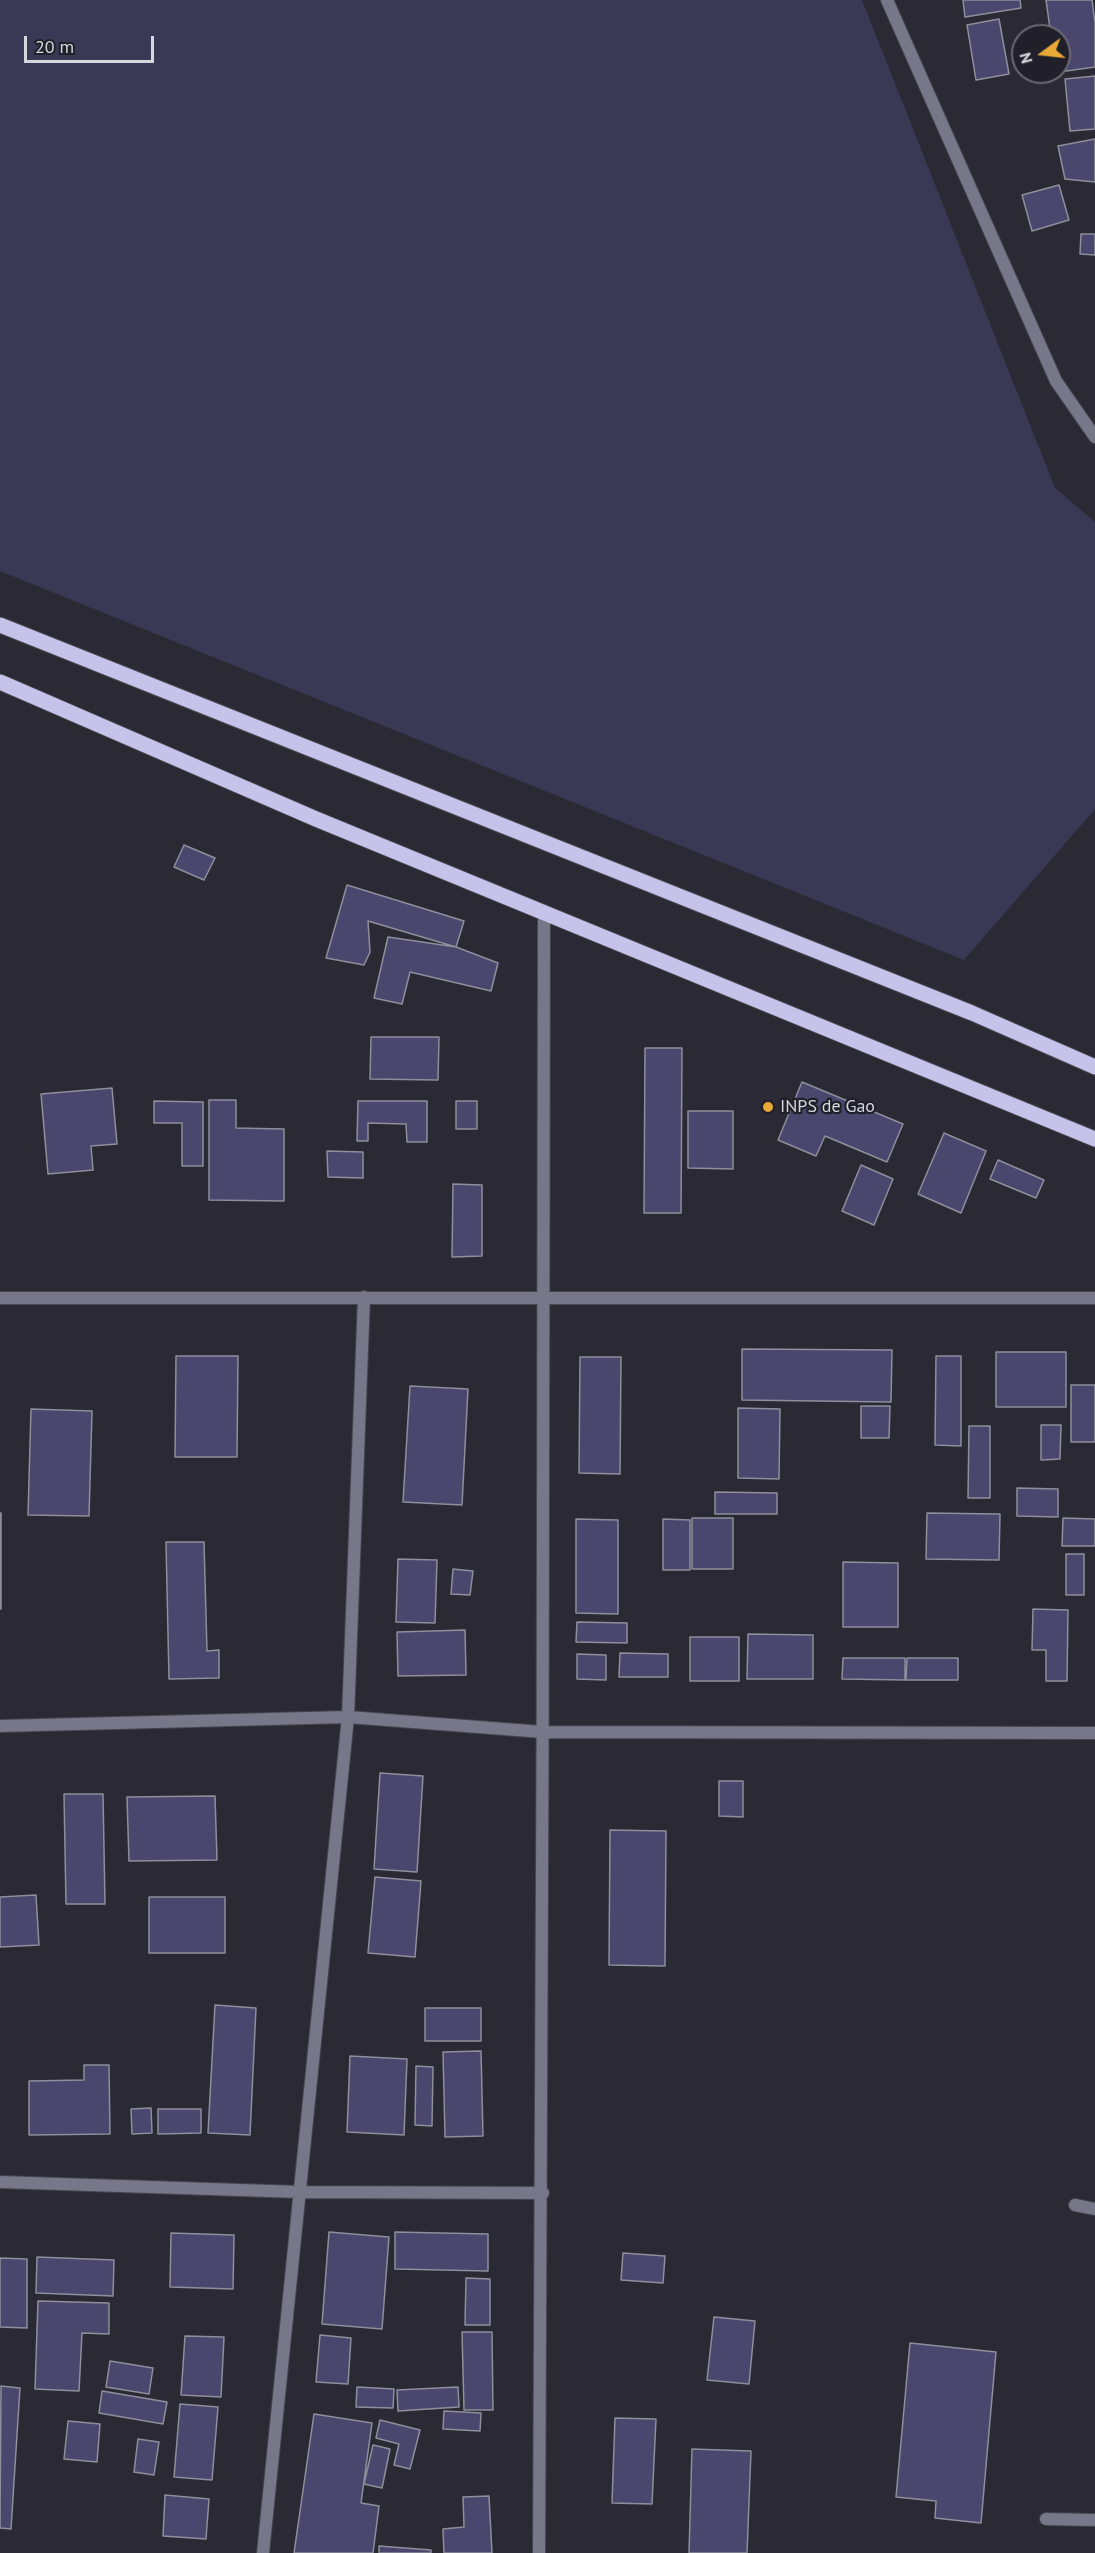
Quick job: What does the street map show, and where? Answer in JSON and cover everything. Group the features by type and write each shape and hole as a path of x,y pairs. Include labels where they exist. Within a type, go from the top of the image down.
{"main road":[{"path":"0,625 972,1013 1095,1067"},
{"path":"1,683 316,819 1095,1139"}],"street":[{"path":"887,0 1056,381 1095,437"},
{"path":"539,2553 543,2193 544,911"},
{"path":"263,2553 348,1717 364,1297"},
{"path":"0,1298 1095,1298"},
{"path":"0,1726 348,1717 543,1732 1095,1733"},
{"path":"0,2182 300,2192 543,2193"},
{"path":"1075,2205 1095,2208"},
{"path":"1046,2519 1095,2520"}],"shaded area":[{"path":"0,0 862,0 1055,488 1095,522 1095,809 964,960 0,571"}],"building":[{"path":"963,0 1020,0 1021,8 965,17"},
{"path":"1046,0 1092,0 1095,23 1095,67 1071,70 1071,24 1049,24"},
{"path":"999,19 1009,74 976,80 967,25"},
{"path":"1095,76 1095,129 1070,131 1065,84 1071,84 1071,78"},
{"path":"1095,139 1095,182 1065,179 1058,146"},
{"path":"1059,185 1069,220 1032,231 1022,195"},
{"path":"1081,234 1095,234 1095,255 1080,254"},
{"path":"184,845 215,858 204,880 174,867"},
{"path":"347,885 464,921 456,947 368,921 370,952 364,965 326,958"},
{"path":"388,937 456,947 498,963 491,991 410,972 402,1004 374,998"},
{"path":"371,1037 439,1037 438,1080 370,1079"},
{"path":"645,1048 682,1048 681,1213 644,1213"},
{"path":"802,1082 903,1124 887,1162 825,1136 816,1156 778,1140"},
{"path":"112,1088 117,1144 91,1146 93,1170 48,1174 41,1094"},
{"path":"209,1100 236,1100 236,1128 284,1129 284,1201 209,1200"},
{"path":"154,1101 203,1102 203,1166 182,1166 182,1123 154,1123"},
{"path":"358,1101 427,1101 427,1142 407,1142 406,1124 368,1123 368,1141 357,1141"},
{"path":"456,1101 477,1101 477,1129 456,1129"},
{"path":"688,1111 733,1111 733,1169 688,1168"},
{"path":"944,1133 986,1151 961,1213 918,1194"},
{"path":"327,1151 363,1152 363,1178 328,1177"},
{"path":"998,1160 1044,1180 1036,1198 990,1179"},
{"path":"861,1165 893,1179 874,1225 842,1211"},
{"path":"453,1184 482,1185 482,1256 452,1257"},
{"path":"742,1349 892,1350 891,1402 742,1400"},
{"path":"996,1352 1066,1352 1066,1407 996,1407"},
{"path":"176,1356 238,1356 237,1457 175,1457"},
{"path":"936,1356 961,1356 961,1446 935,1445"},
{"path":"580,1357 621,1357 620,1474 579,1473"},
{"path":"1071,1385 1095,1385 1095,1442 1071,1442"},
{"path":"410,1386 468,1389 462,1505 403,1502"},
{"path":"861,1406 890,1406 889,1438 861,1438"},
{"path":"738,1408 780,1409 779,1479 738,1478"},
{"path":"31,1409 92,1411 89,1516 28,1515"},
{"path":"1041,1425 1061,1425 1060,1459 1041,1460"},
{"path":"969,1426 990,1426 990,1498 968,1498"},
{"path":"1017,1488 1058,1489 1058,1517 1017,1516"},
{"path":"715,1492 777,1493 777,1514 715,1514"},
{"path":"1,1513 1,1609 0,1609"},
{"path":"927,1513 1000,1514 999,1560 926,1559"},
{"path":"692,1518 733,1518 733,1569 692,1569"},
{"path":"1063,1518 1095,1519 1095,1546 1062,1546"},
{"path":"576,1519 618,1520 618,1614 576,1613"},
{"path":"663,1519 690,1520 690,1570 663,1570"},
{"path":"166,1542 204,1542 207,1651 219,1650 219,1678 169,1679"},
{"path":"1066,1554 1084,1554 1084,1595 1066,1595"},
{"path":"398,1559 437,1560 435,1623 396,1622"},
{"path":"843,1562 898,1563 898,1627 843,1627"},
{"path":"453,1569 473,1571 470,1595 451,1594"},
{"path":"1033,1609 1068,1610 1067,1681 1046,1681 1046,1650 1032,1650"},
{"path":"577,1622 627,1623 627,1643 576,1642"},
{"path":"465,1630 466,1675 398,1676 397,1632"},
{"path":"748,1634 813,1635 813,1679 747,1679"},
{"path":"690,1637 739,1637 739,1681 690,1681"},
{"path":"620,1653 668,1654 668,1677 619,1677"},
{"path":"577,1654 606,1655 606,1680 577,1679"},
{"path":"843,1658 905,1658 905,1680 842,1679"},
{"path":"907,1658 958,1658 958,1680 906,1680"},
{"path":"380,1773 423,1776 417,1872 374,1869"},
{"path":"719,1781 743,1781 743,1817 719,1816"},
{"path":"64,1794 103,1794 105,1904 66,1904"},
{"path":"215,1796 217,1860 129,1861 127,1797"},
{"path":"610,1830 666,1831 665,1966 609,1965"},
{"path":"375,1877 421,1881 415,1957 368,1953"},
{"path":"36,1895 39,1945 0,1947 0,1897"},
{"path":"149,1897 225,1897 225,1953 149,1953"},
{"path":"215,2005 256,2008 250,2135 208,2133"},
{"path":"425,2008 481,2008 481,2041 425,2041"},
{"path":"481,2051 483,2136 445,2137 443,2052"},
{"path":"350,2056 407,2059 404,2135 347,2132"},
{"path":"84,2065 109,2065 110,2134 29,2135 29,2081 84,2080"},
{"path":"416,2066 433,2067 432,2126 415,2125"},
{"path":"151,2108 152,2133 132,2134 131,2109"},
{"path":"158,2109 201,2109 201,2133 158,2134"},
{"path":"329,2232 389,2237 382,2329 322,2324"},
{"path":"395,2232 488,2234 488,2271 395,2269"},
{"path":"171,2233 234,2235 233,2289 170,2287"},
{"path":"623,2253 665,2256 663,2283 621,2280"},
{"path":"37,2257 114,2260 113,2296 36,2293"},
{"path":"0,2258 27,2259 27,2328 0,2327"},
{"path":"466,2278 490,2279 490,2325 465,2325"},
{"path":"38,2301 109,2303 109,2334 82,2333 79,2391 35,2389"},
{"path":"714,2317 755,2321 749,2384 707,2380"},
{"path":"462,2332 492,2332 493,2410 464,2410"},
{"path":"320,2335 351,2338 348,2384 316,2382"},
{"path":"185,2336 224,2337 221,2397 181,2395"},
{"path":"910,2343 996,2352 981,2523 935,2518 936,2501 896,2497"},
{"path":"110,2361 153,2368 149,2394 106,2387"},
{"path":"1,2386 20,2388 11,2529 0,2528"},
{"path":"357,2387 394,2389 393,2408 356,2407"},
{"path":"458,2387 459,2407 398,2411 397,2390"},
{"path":"102,2391 167,2402 163,2424 99,2413"},
{"path":"180,2404 218,2407 212,2480 174,2477"},
{"path":"444,2411 481,2413 480,2431 443,2429"},
{"path":"314,2414 372,2423 361,2503 379,2506 373,2553 294,2553"},
{"path":"615,2418 656,2419 652,2504 612,2503"},
{"path":"380,2420 420,2430 410,2469 394,2465 399,2444 376,2438"},
{"path":"68,2421 100,2424 97,2462 64,2459"},
{"path":"138,2439 159,2442 154,2475 134,2472"},
{"path":"373,2445 390,2449 382,2488 364,2484"},
{"path":"692,2449 751,2451 747,2553 689,2553"},
{"path":"165,2495 209,2499 206,2539 163,2536"},
{"path":"489,2496 492,2553 444,2553 443,2529 464,2527 463,2497"},
{"path":"379,2546 431,2550 431,2553 379,2553"}],"place":[{"name":"INPS de Gao","path":"768,1107"}]}
